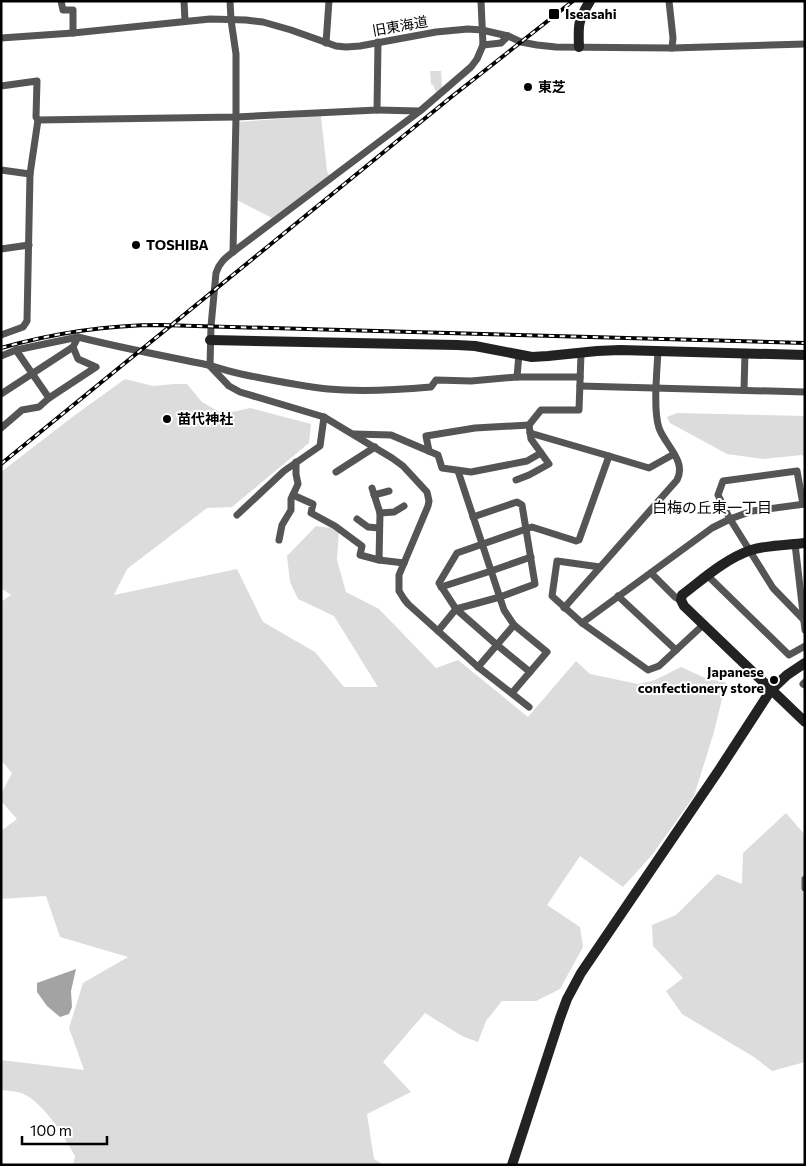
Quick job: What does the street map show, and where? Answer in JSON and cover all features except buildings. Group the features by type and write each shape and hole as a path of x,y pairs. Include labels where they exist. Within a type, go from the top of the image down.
{"street":[{"path":"61,1 63,10 73,10 73,33"},
{"path":"184,1 185,21"},
{"path":"230,1 236,54 233,252"},
{"path":"326,43 329,1"},
{"path":"482,1 483,45 471,67 420,110 222,262 216,273 210,340 210,366 229,386 240,392 324,417 403,466 421,485 428,496 428,506 399,575 399,591 408,604 478,667 529,707"},
{"path":"578,47 578,28 581,15 590,1"},
{"path":"669,1 673,38 672,48"},
{"name":"旧東海道","path":"1,38 73,33 210,19 262,22 336,46 346,47 436,32 468,29 508,36 537,46 556,47 672,48 805,44"},
{"path":"483,45 501,43 508,36"},
{"path":"378,42 378,110"},
{"path":"1,86 37,81 36,117 38,120 30,174 27,322 23,327 1,334"},
{"path":"38,120 236,117 378,110 420,110"},
{"path":"1,170 30,174"},
{"path":"1,249 29,245"},
{"path":"1,394 73,347 78,337"},
{"path":"1,356 16,350 78,337 241,374 329,389 403,389 431,386 436,380 471,381 517,377 580,377"},
{"path":"210,340 457,345 475,346 532,357 620,350 805,355"},
{"path":"2,426 22,410 39,407 49,398 96,367 78,359 73,347"},
{"path":"16,350 49,398"},
{"path":"564,608 677,480 680,474 680,467 658,426 656,388 658,351"},
{"path":"744,390 745,353"},
{"path":"517,377 519,354"},
{"path":"516,480 549,464 531,439 530,429 541,410 579,410 581,354"},
{"path":"580,386 805,392"},
{"path":"237,514 284,471 320,446 324,417"},
{"path":"429,451 426,436 475,428 530,429 649,468 674,454"},
{"path":"353,434 391,435 438,455 442,468 458,471 471,472 527,461 541,453"},
{"path":"336,472 375,447"},
{"path":"530,672 456,610 439,583 457,553 532,527 576,541 579,540 609,456"},
{"path":"279,540 282,525 291,510 293,495 298,484 296,462"},
{"path":"458,471 504,610 514,625 547,652 512,693"},
{"path":"582,623 712,528 730,519 752,511 804,504 797,471 724,481 718,495 730,519 773,588 803,619"},
{"path":"379,560 380,514 373,492 389,491"},
{"path":"293,495 313,504 310,513 334,526 362,546 360,556 404,563"},
{"path":"438,631 456,610 535,584 522,505 517,502 474,517"},
{"path":"380,514 394,512 404,506"},
{"path":"357,518 368,527 379,528"},
{"path":"681,600 682,595 724,564 749,551 758,548 800,544 805,630"},
{"path":"441,587 531,557"},
{"path":"600,567 557,561 552,596 582,623 648,670 658,666 703,625"},
{"path":"651,573 805,722"},
{"path":"708,576 789,655 805,646"},
{"path":"618,596 676,650"},
{"path":"478,667 514,625"},
{"path":"542,648 546,647 552,652"},
{"path":"512,1165 567,999 771,690 787,675 805,663"},
{"path":"805,879 805,888"}],"shaded area":[{"path":"430,71 441,71 442,88 436,92 431,84"},
{"path":"321,116 329,175 272,218 237,200 238,122"},
{"path":"125,379 153,386 187,384 202,402 223,414 250,408 311,424 309,443 232,507 207,508 127,569 114,595 237,569 263,622 315,652 344,687 378,687 334,616 298,599 290,582 287,556 316,526 339,529 337,560 346,592 379,609 436,668 458,660 528,717 576,661 590,674 638,684 655,680 681,667 707,679 726,682 714,732 694,796 652,855 623,887 580,856 547,905 580,927 583,947 560,989 536,1001 502,1001 486,1021 478,1042 462,1036 425,1013 383,1062 411,1092 367,1114 374,1159 384,1165 73,1165 75,1156 45,1111 29,1097 21,1093 1,1090 1,1060 84,1070 69,1028 83,983 128,957 60,937 46,896 1,899 1,831 17,819 1,801 1,794 12,773 1,760 1,602 11,595 1,588 1,472"},
{"path":"677,413 805,416 805,458 802,455 763,459 727,454 670,423 667,417"},
{"path":"786,813 805,835 805,1062 772,1071 754,1057 682,1014 666,991 683,978 653,946 652,925 676,915 717,874 742,884 743,853"},
{"path":"76,969 71,991 72,1007 69,1014 60,1017 47,1006 37,992 37,983"}],"railway":[{"path":"1,464 450,98 573,1"},
{"path":"1,348 80,331 120,326 161,325 805,343"}],"place":[{"name":"Iseasahi","path":"554,14"},
{"name":"東芝","path":"528,87"},
{"name":"TOSHIBA","path":"136,245"},
{"name":"苗代神社","path":"167,419"},
{"name":"Japanese confectionery store","path":"774,680"}],"district":[{"name":"白梅の丘東一丁目","path":"712,508"}]}
